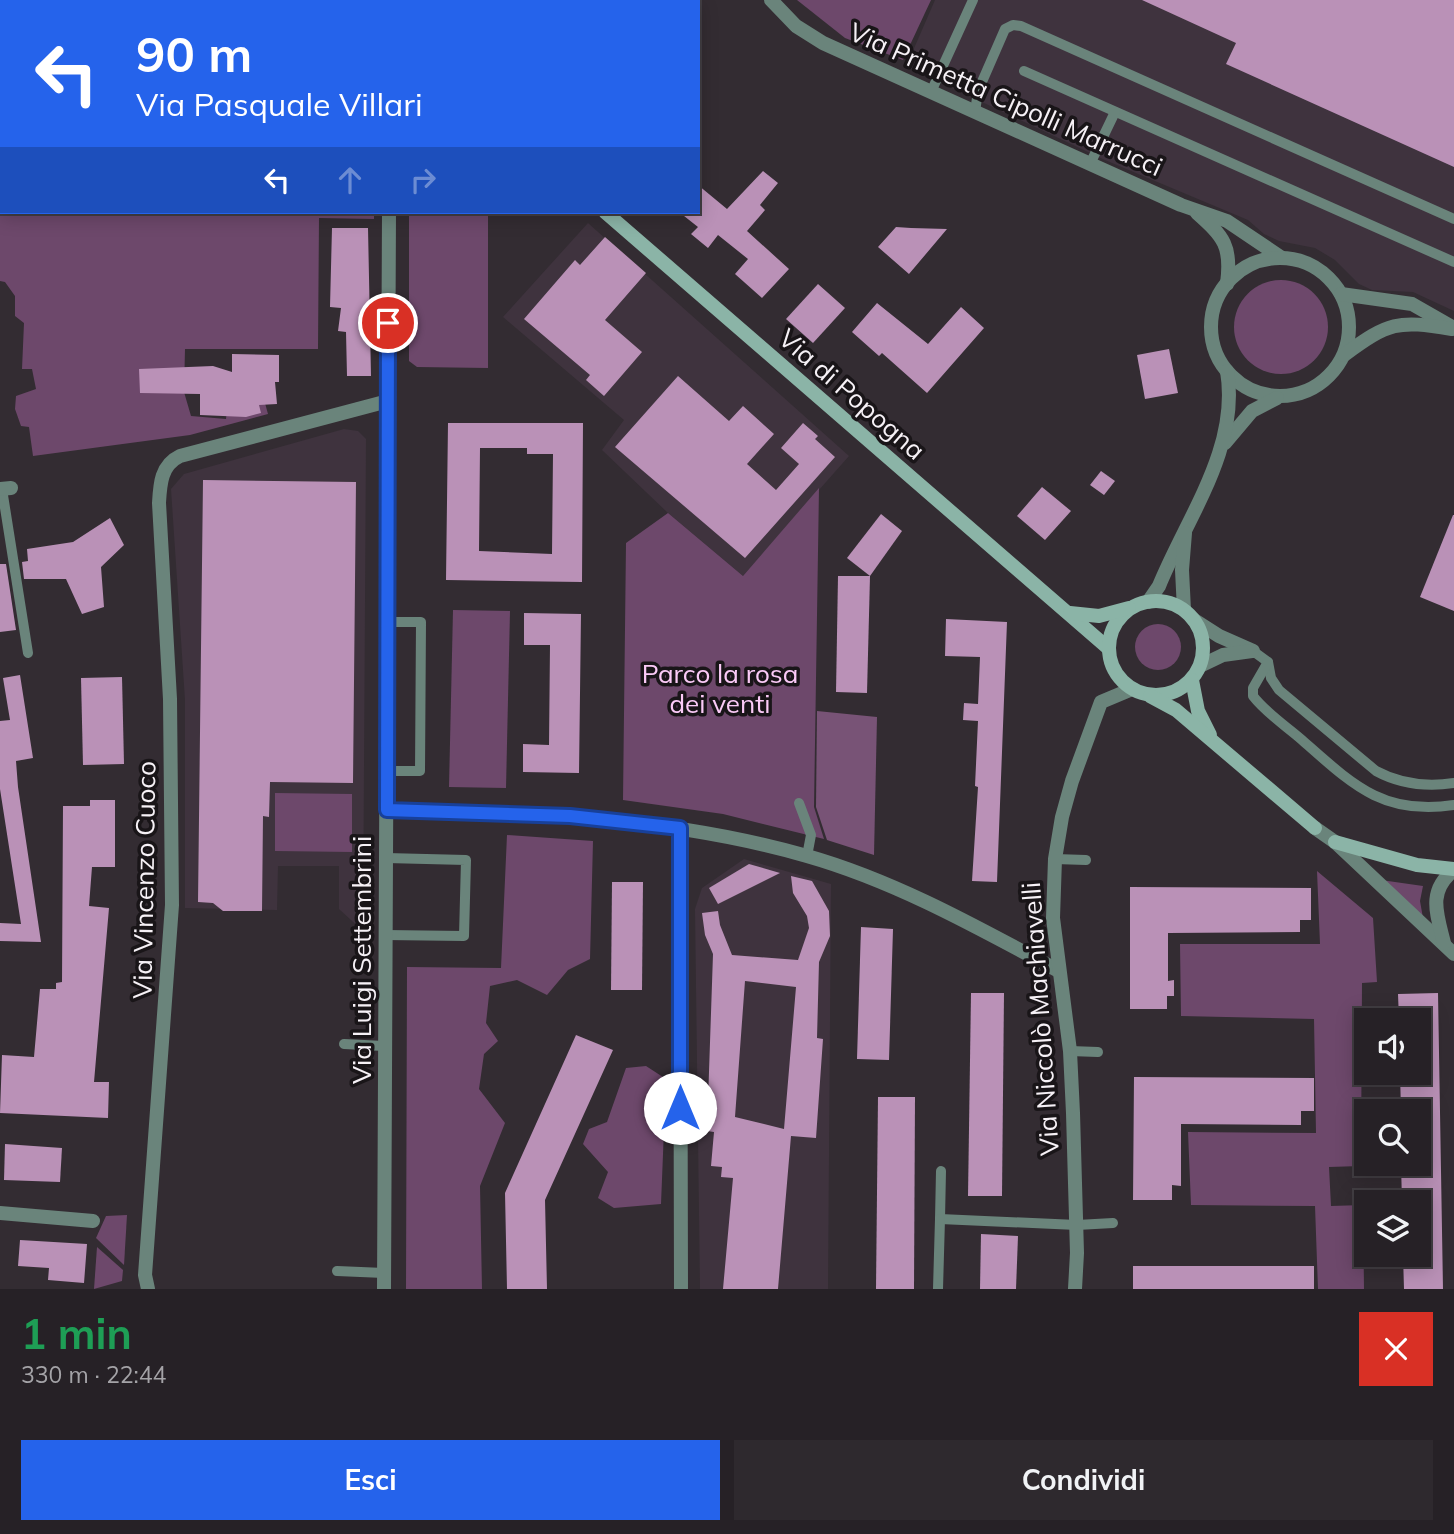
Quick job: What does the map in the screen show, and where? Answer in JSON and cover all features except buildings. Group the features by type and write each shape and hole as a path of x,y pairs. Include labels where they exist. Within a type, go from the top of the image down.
{"main road":[{"name":"Via di Popogna","path":"607,214 1108,648"},
{"path":"1069,612 1099,616 1148,602 1173,604 1189,615 1203,643 1200,666 1192,680 1180,690 1149,696"},
{"path":"1131,608 1114,625 1108,648 1115,673 1132,689 1176,710 1315,828"},
{"path":"1192,680 1198,711 1213,740"},
{"path":"1335,842 1417,865 1454,870"}],"street":[{"name":"Via Primetta Cipolli Marrucci","path":"771,0 809,36 1193,210 1227,221 1282,258"},
{"name":"Via Primetta Cipolli Marrucci","path":"1193,210 1216,230 1227,247 1227,284"},
{"name":"Via Luigi Settembrini","path":"384,1289 389,214"},
{"path":"1222,447 1260,405 1303,393 1320,384 1334,371 1344,355 1350,322 1341,294 1318,269 1282,258 1264,260 1247,267 1227,284 1213,309 1211,328 1217,355 1227,371 1253,391 1285,396"},
{"path":"1341,294 1412,304 1454,329"},
{"path":"1344,355 1380,330 1401,323 1454,329"},
{"path":"1148,602 1159,586 1222,447 1230,402 1227,371"},
{"name":"Via Vincenzo Cuoco","path":"148,1289 145,1275 172,905 170,699 159,503 164,472 173,460 180,456 388,401"},
{"path":"1186,528 1182,570 1189,615 1219,636 1253,650"},
{"path":"1200,666 1223,655 1253,650"},
{"name":"Via Niccolò Machiavelli","path":"1075,1289 1077,1225 1070,1051 1057,970 1053,918 1055,859 1068,793 1101,702 1132,689"},
{"path":"387,810 570,816 730,836 807,856 922,900 1057,970"},
{"path":"680,828 681,1289"},
{"path":"1315,828 1335,842 1449,948"},
{"path":"1449,948 1435,896 1441,881 1454,870"},
{"path":"0,1213 93,1221"}],"lane":[{"path":"931,92 973,0"},
{"path":"975,112 978,91 1005,29 1013,24 1454,219"},
{"path":"1024,71 1454,262"},
{"path":"1090,164 1115,112"},
{"path":"4,489 28,653"},
{"path":"388,622 421,622 421,650 420,771 388,771"},
{"path":"1253,650 1268,662 1271,678 1279,690 1376,771 1399,781 1437,785 1454,783"},
{"path":"1268,662 1253,688 1253,696 1349,781 1387,802 1438,807 1454,805"},
{"path":"1437,785 1438,807"},
{"path":"799,803 811,835 807,856"},
{"path":"385,935 464,936 466,860 386,858"},
{"path":"1055,859 1086,860"},
{"path":"344,1044 384,1046"},
{"path":"1070,1051 1098,1052"},
{"path":"938,1289 941,1171"},
{"path":"940,1219 1077,1225 1113,1223"},
{"path":"337,1271 384,1273"}],"shaded area":[{"path":"935,0 1454,0 1454,311 1413,292 1372,290 1359,284 1335,260 1315,248 1279,241 1264,234 1248,220 1105,160 910,68 912,53"},
{"path":"588,223 849,456 743,576 668,513 602,450 624,420 503,317"},
{"path":"344,429 358,431 366,439 363,931 339,909 339,866 278,866 277,910 185,908 185,700 171,489 184,474"},
{"path":"817,711 877,717 874,855 827,840 816,807"},
{"path":"744,859 831,884 828,1289 700,1289 695,909 702,888"}],"green space":[{"path":"797,0 931,0 903,60 845,38"},
{"path":"0,214 374,214 374,219 319,218 318,349 185,349 184,392 191,416 226,419 227,409 260,385 268,414 190,435 33,456 29,427 21,426 15,409 16,396 36,389 32,369 22,369 24,323 15,316 15,296 5,282 0,281"},
{"path":"409,214 488,214 488,368 417,367 409,361"},
{"path":"1281,280 1299,283 1314,294 1325,309 1328,327 1325,345 1314,360 1299,371 1281,374 1263,371 1248,360 1237,345 1234,327 1237,309 1248,294 1263,283"},
{"name":"Parco la rosa dei venti","path":"819,488 814,807 824,839 723,814 623,800 626,543 668,513 743,576"},
{"path":"453,610 510,611 506,788 449,787"},
{"path":"1158,624 1174,631 1181,647 1174,663 1158,670 1142,663 1135,647 1142,631"},
{"path":"275,793 352,794 352,852 275,851"},
{"path":"507,835 593,841 590,959 568,970 547,995 517,980 490,986 486,1023 498,1041 484,1054 479,1089 505,1123 480,1186 482,1289 406,1289 407,967 501,968"},
{"path":"1317,871 1373,918 1377,982 1362,983 1362,1008 1354,1008 1354,1085 1361,1085 1361,1099 1354,1099 1354,1166 1329,1167 1331,1206 1354,1205 1354,1267 1364,1267 1364,1289 1318,1289 1315,1206 1191,1205 1188,1132 1316,1133 1314,1019 1181,1016 1180,944 1320,944"},
{"path":"1381,880 1423,886 1420,901 1423,918"},
{"path":"646,1066 666,1079 661,1204 614,1208 598,1198 608,1172 583,1144 589,1129 607,1122 626,1068"},
{"path":"127,1215 124,1265 96,1238 106,1216"},
{"path":"97,1247 123,1270 122,1281 94,1289"}],"route":[{"path":"388,323 387,810 570,816 680,828 680,1108"}]}
